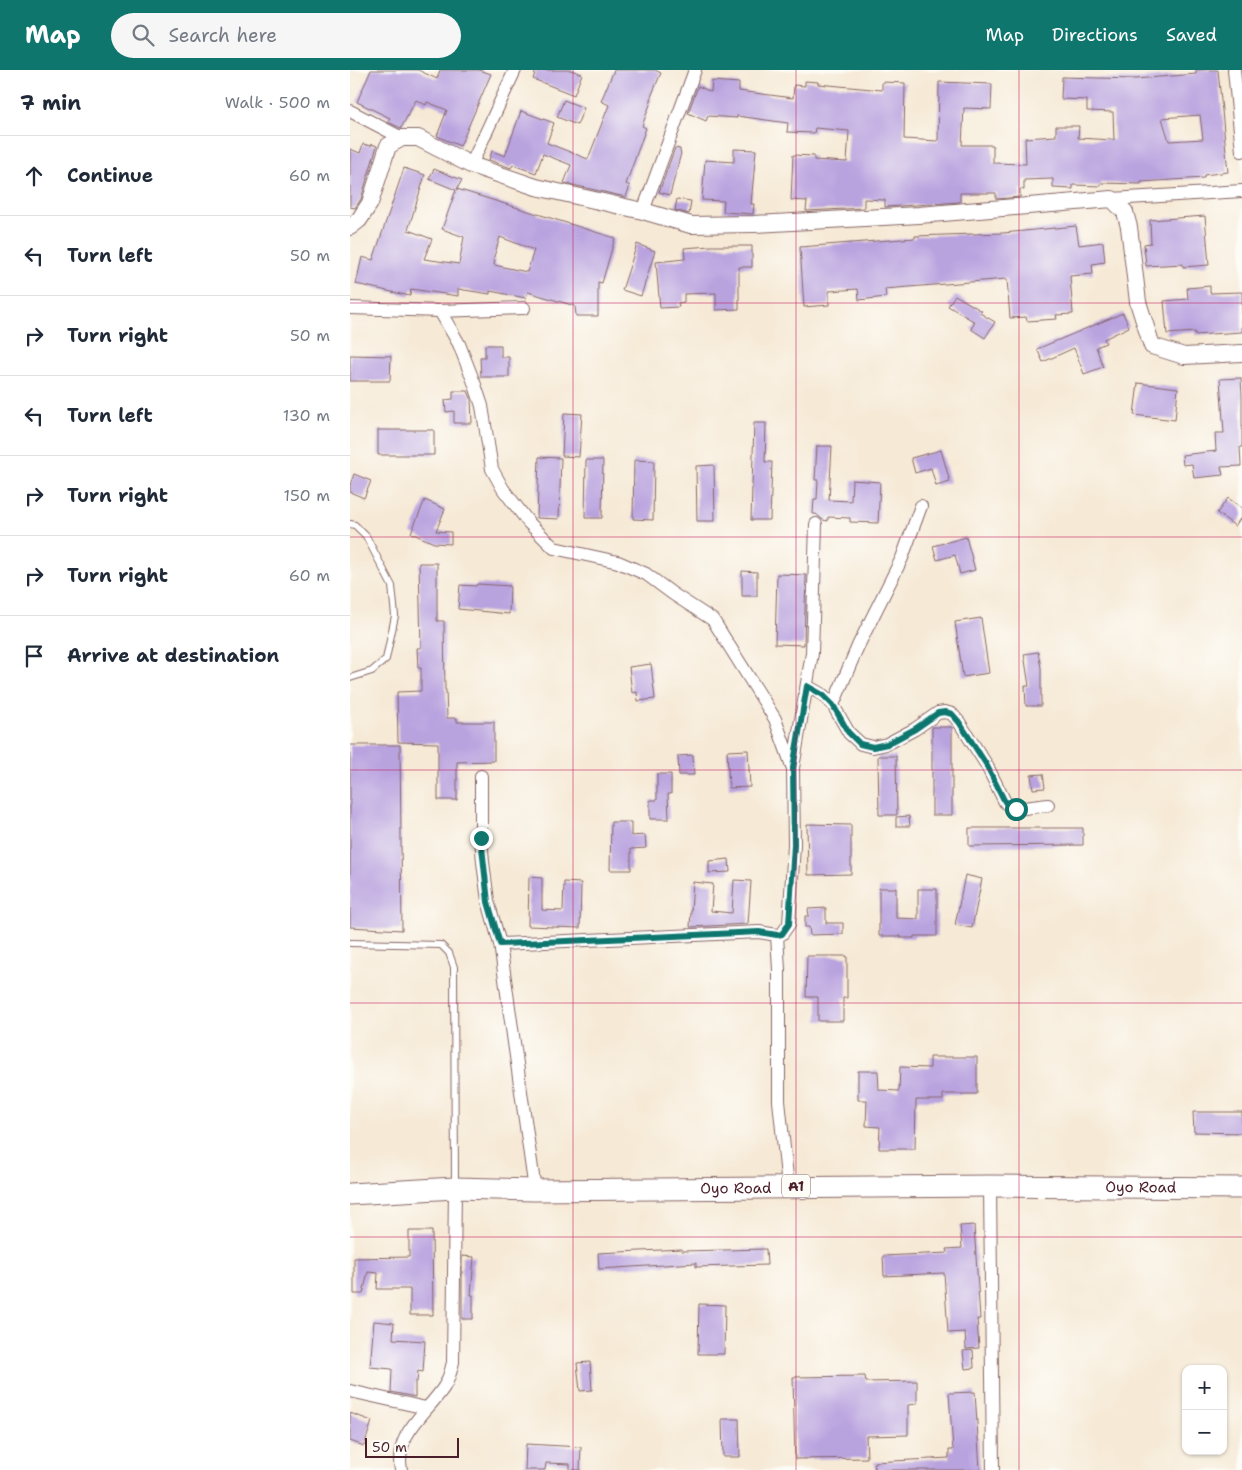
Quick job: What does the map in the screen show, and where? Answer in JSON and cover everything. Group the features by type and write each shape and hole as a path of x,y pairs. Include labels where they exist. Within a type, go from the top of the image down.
{"highway":[{"name":"Oyo Road","path":"350,1194 455,1188 535,1190 788,1186 1242,1188"}],"street":[{"path":"471,165 515,70"},
{"path":"643,210 695,70"},
{"path":"1234,70 1242,150"},
{"path":"350,111 402,138 418,138 471,165 536,187 643,210 691,225 919,216 1112,199 1242,191"},
{"path":"350,227 359,220 370,203 388,146 402,138"},
{"path":"1112,199 1125,212 1129,227 1138,302 1152,346 1184,356 1242,353"},
{"path":"350,308 440,311 524,308"},
{"path":"440,311 459,344 479,399 492,469 503,489 529,523 554,548 618,562 646,574 714,620 775,719 793,768"},
{"path":"833,705 858,646 902,558 921,506"},
{"path":"500,944 759,932 782,934 789,924 794,845 793,768 812,653 816,524"},
{"path":"807,686 823,695 833,705 848,732 860,744 873,747 887,744 915,729 938,713 952,714 986,764 1005,802 1010,807 1016,809 1048,805"},
{"path":"481,776 481,838 488,902 500,944 535,1190"},
{"path":"777,935 779,970 779,1101 788,1186"},
{"path":"990,1186 993,1470"},
{"path":"401,1470 400,1449 404,1439 443,1388 449,1378 453,1362 455,1188"},
{"path":"350,1391 426,1408"}],"lane":[{"path":"350,524 355,525 366,536 392,586 395,616 386,659 372,671 350,678"},
{"path":"350,943 441,945 449,953 454,967 455,1188"}],"building":[{"path":"371,70 418,70 437,79 440,70 479,70 491,74 460,146 437,136 447,110 427,102 426,105 416,100 401,128 388,122 390,118 357,102"},
{"path":"536,70 571,70 582,74 574,95 533,79"},
{"path":"614,70 655,70 661,73 650,99 652,99 642,126 646,128 626,184 630,186 626,197 564,183 571,165 543,154 536,173 513,165 511,168 489,160 492,151 505,156 521,111 554,123 547,143 588,159 609,105 601,101"},
{"path":"1196,70 1218,70 1228,172 1204,175 1204,178 1141,182 1141,184 1101,183 1101,186 1073,185 1073,189 1053,188 1053,179 1024,180 1024,190 1020,189 1020,197 996,199 996,193 960,193 960,202 885,207 885,200 864,199 864,208 806,211 807,201 791,200 793,155 814,156 814,160 847,162 849,131 815,128 814,133 787,132 788,123 737,116 737,118 708,116 706,121 688,113 698,86 711,92 712,81 739,83 739,91 793,98 794,85 805,86 805,81 882,90 882,82 905,83 904,139 938,141 939,82 992,84 991,109 964,108 962,145 993,145 993,163 1026,164 1025,138 1056,136 1056,126 1079,126 1078,138 1114,140 1113,112 1087,111 1087,100 1061,99 1062,77 1135,79 1196,74","holes":["1200,115 1203,139 1169,141 1162,118"]},
{"path":"564,100 584,108 577,125 557,117"},
{"path":"363,144 377,146 361,199 355,208 350,207 350,149 360,153"},
{"path":"675,148 680,149 681,153 670,195 659,192"},
{"path":"734,149 756,150 751,204 754,204 753,214 723,212 724,201 702,200 705,160 734,162"},
{"path":"404,168 425,175 408,230 432,239 424,259 459,264 464,237 442,229 456,190 429,179 434,169 462,180 457,189 615,238 602,283 598,282 598,316 576,316 575,306 528,292 526,298 490,291 490,294 458,289 458,296 411,289 410,296 356,284 362,257 373,260","holes":["500,237 534,250 527,272 494,265 495,260 493,260"]},
{"path":"677,199 691,201 689,214 675,210"},
{"path":"1205,216 1209,265 1183,267 1183,264 1146,266 1144,244 1151,243 1150,220"},
{"path":"1076,226 1079,245 1103,242 1105,262 1092,264 1093,274 1070,276 1073,314 1056,315 1057,319 1027,321 1026,317 1010,318 1007,279 885,289 886,297 859,300 858,289 829,291 829,305 804,307 800,247 915,238 915,236 1003,233"},
{"path":"637,244 655,251 641,296 622,290"},
{"path":"752,246 752,267 739,267 739,309 716,310 716,293 684,294 684,302 678,303 679,307 660,308 656,262 685,259 684,248"},
{"path":"1210,286 1210,293 1242,292 1242,332 1195,335 1195,332 1167,334 1164,301 1188,299 1187,288"},
{"path":"955,295 982,311 980,313 995,322 985,338 971,329 975,322 948,306"},
{"path":"1123,313 1129,327 1104,339 1106,343 1096,347 1103,367 1084,374 1074,348 1043,362 1037,349"},
{"path":"485,345 501,345 501,357 509,357 509,377 481,377 480,357 485,357"},
{"path":"350,355 391,356 390,381 350,381"},
{"path":"1241,378 1241,466 1221,467 1223,475 1194,478 1192,464 1183,465 1182,455 1216,451 1215,433 1224,433 1220,379"},
{"path":"1138,383 1178,388 1175,420 1134,415"},
{"path":"453,391 468,391 471,398 472,423 454,423 454,411 446,412 445,400 453,399"},
{"path":"564,413 582,414 579,457 562,456"},
{"path":"754,423 766,423 765,462 772,462 770,520 751,520"},
{"path":"378,430 434,430 434,455 378,455"},
{"path":"817,446 832,446 829,500 851,501 852,480 880,482 878,523 850,522 850,518 828,517 828,521 813,514 814,499 817,499 818,480 815,480"},
{"path":"941,450 950,482 936,486 931,468 915,473 911,458"},
{"path":"539,457 561,458 559,519 537,518"},
{"path":"586,460 603,460 602,518 585,518"},
{"path":"634,460 654,461 653,520 633,519"},
{"path":"714,465 715,521 697,521 696,466"},
{"path":"354,474 371,481 364,498 350,492 350,485"},
{"path":"1228,498 1242,508 1242,516 1235,526 1217,513"},
{"path":"425,500 445,509 436,531 451,532 451,544 434,543 411,533"},
{"path":"966,537 975,570 960,574 955,555 937,560 933,546"},
{"path":"419,563 437,563 437,621 444,621 447,718 457,718 457,722 494,722 494,761 457,762 457,800 438,800 438,743 398,742 397,692 421,691 421,668 418,668 417,648 421,648"},
{"path":"742,571 757,572 757,596 742,596"},
{"path":"777,574 806,575 804,645 775,644"},
{"path":"477,584 510,586 509,614 458,609 460,585 476,586"},
{"path":"981,618 989,673 963,677 955,622"},
{"path":"1038,652 1041,668 1041,706 1026,706 1025,686 1029,686 1024,654"},
{"path":"651,664 655,699 638,701 637,692 632,693 629,667"},
{"path":"932,727 952,727 952,815 932,815"},
{"path":"350,745 400,745 402,930 350,927"},
{"path":"748,750 750,787 729,788 727,751"},
{"path":"693,755 694,775 679,775 678,756"},
{"path":"878,756 896,756 897,815 879,815"},
{"path":"657,774 671,774 671,794 668,794 669,819 650,819 650,800 657,800"},
{"path":"1043,774 1045,788 1033,789 1031,775"},
{"path":"909,816 910,826 896,826 896,817"},
{"path":"611,822 631,822 631,836 645,835 646,848 631,849 631,870 610,870"},
{"path":"807,824 851,825 851,874 808,875"},
{"path":"969,828 1083,828 1083,845 969,846"},
{"path":"729,859 730,872 709,873 709,861"},
{"path":"965,875 982,879 972,928 955,925"},
{"path":"529,877 542,878 542,910 563,911 564,882 581,883 580,928 528,926"},
{"path":"734,880 751,881 748,924 690,927 693,882 713,884 711,911 732,913"},
{"path":"879,888 896,888 896,918 918,919 918,889 937,889 937,936 901,938 901,936 879,936"},
{"path":"826,908 826,923 843,923 843,934 810,935 809,927 805,927 805,916 809,916 808,909"},
{"path":"807,956 847,956 847,998 843,998 843,1021 818,1021 818,997 806,997"},
{"path":"930,1057 977,1057 977,1094 943,1094 943,1100 916,1100 915,1149 879,1149 880,1127 866,1126 867,1100 858,1100 858,1071 878,1071 879,1090 899,1091 900,1067 930,1068"},
{"path":"1193,1112 1242,1112 1242,1133 1194,1132"},
{"path":"974,1225 980,1319 977,1319 979,1348 966,1349 965,1332 948,1333 944,1273 884,1276 883,1256 947,1253 946,1249 962,1248 960,1226"},
{"path":"409,1231 432,1231 433,1315 410,1315 410,1289 377,1289 378,1273 368,1272 363,1294 354,1294 354,1258 409,1257"},
{"path":"682,1249 682,1251 766,1249 767,1265 696,1267 696,1263 599,1269 598,1253"},
{"path":"462,1256 474,1257 471,1295 473,1295 473,1319 462,1319"},
{"path":"699,1304 725,1305 724,1354 698,1354"},
{"path":"374,1321 394,1323 393,1339 425,1341 423,1372 418,1371 417,1382 415,1382 415,1397 391,1392 392,1369 370,1367"},
{"path":"973,1350 974,1368 965,1369 963,1351"},
{"path":"590,1362 592,1390 580,1391 577,1363"},
{"path":"865,1376 866,1382 917,1381 917,1404 908,1405 908,1435 866,1436 867,1458 795,1459 793,1377"},
{"path":"975,1392 980,1470 875,1470 874,1462 949,1458 949,1450 953,1450 949,1393"},
{"path":"350,1413 372,1421 364,1446 350,1441"},
{"path":"722,1419 739,1419 740,1457 723,1457"},
{"path":"526,1444 581,1447 580,1470 570,1470 570,1464 546,1463 545,1470 525,1470"}],"route":[{"path":"481,838 488,902 500,944 759,932 782,934 789,924 794,845 793,768 807,686 823,695 833,705 848,732 860,744 873,747 887,744 915,729 938,713 952,714 986,764 1005,802 1010,807 1016,809"}]}
